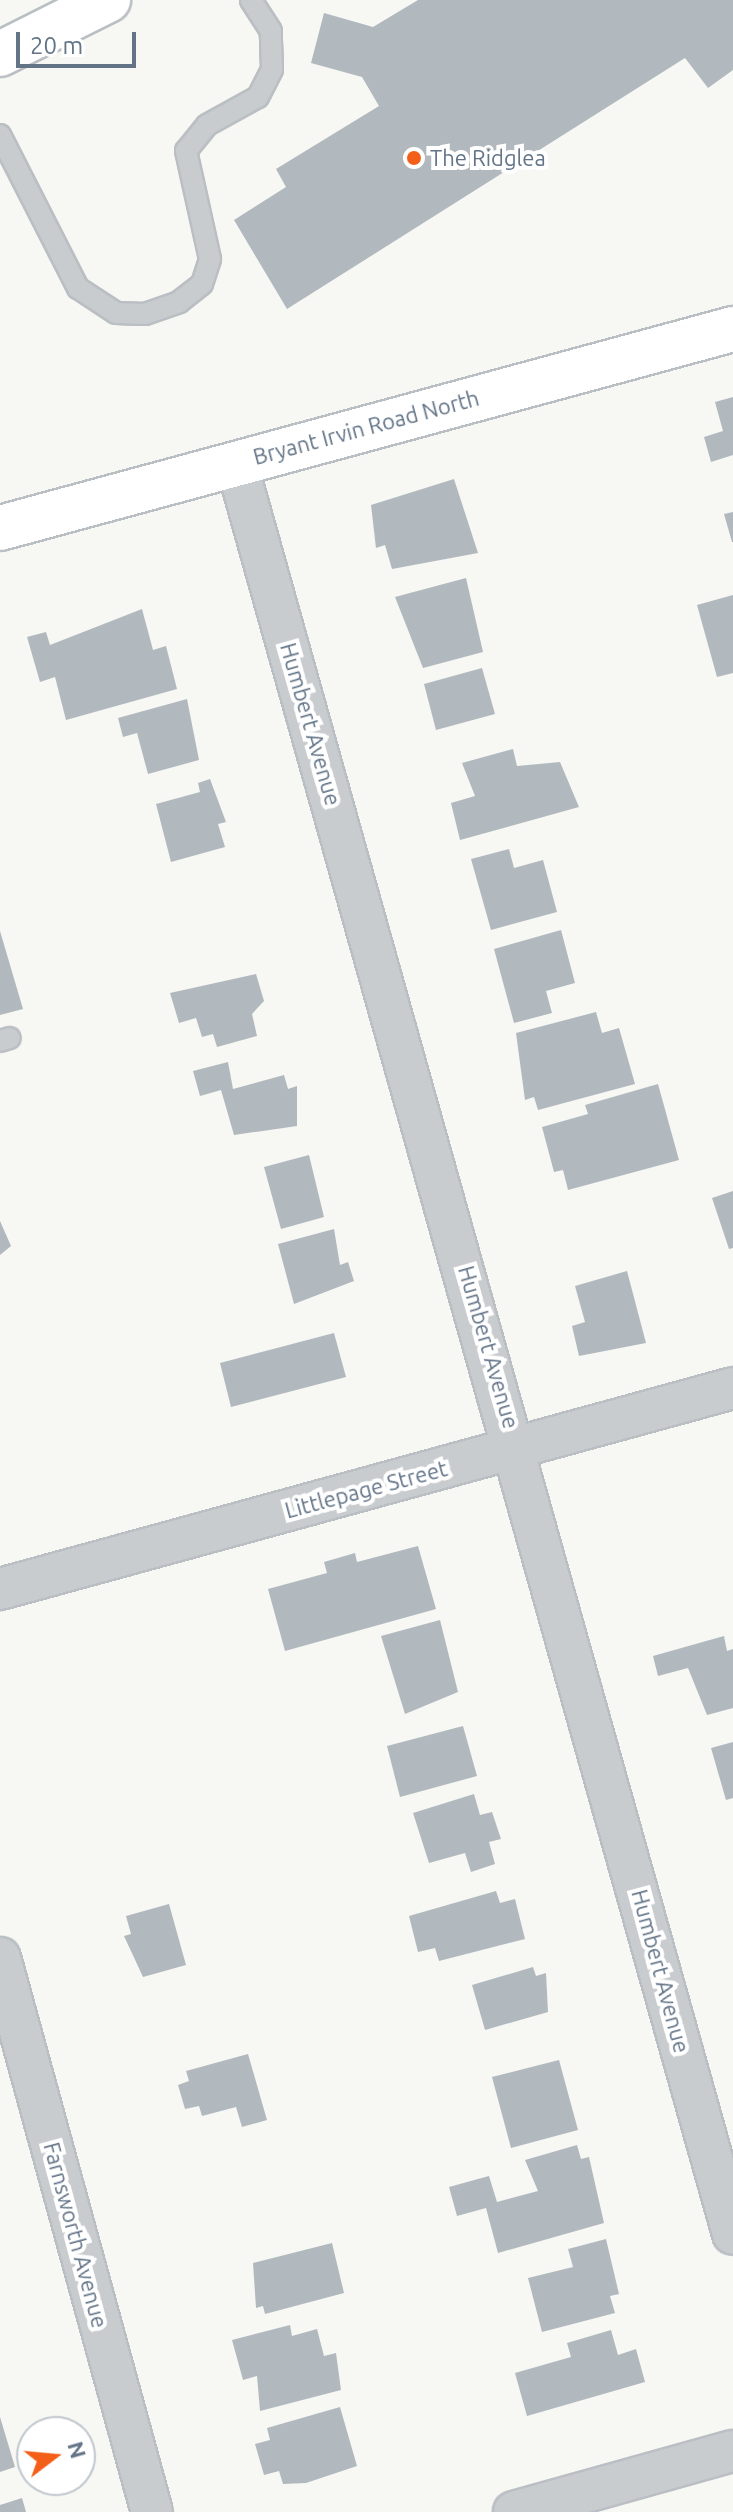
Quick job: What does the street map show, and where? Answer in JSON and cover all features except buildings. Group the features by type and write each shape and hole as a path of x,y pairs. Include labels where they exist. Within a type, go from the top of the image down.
{"main road":[{"path":"0,54 108,0"},
{"name":"Bryant Irvin Road North","path":"0,528 733,329"}],"street":[{"name":"Humbert Avenue","path":"236,462 518,1447 733,2234"},
{"name":"Littlepage Street","path":"0,1589 733,1388"},
{"name":"Farnsworth Avenue","path":"0,1958 152,2512"},
{"path":"514,2512 733,2451"}],"lane":[{"path":"0,135 78,288 116,313 179,302 202,284 210,259 186,151 207,125 258,97 272,69 271,31 251,0"}],"place":[{"name":"The Ridglea","path":"414,158"}]}
